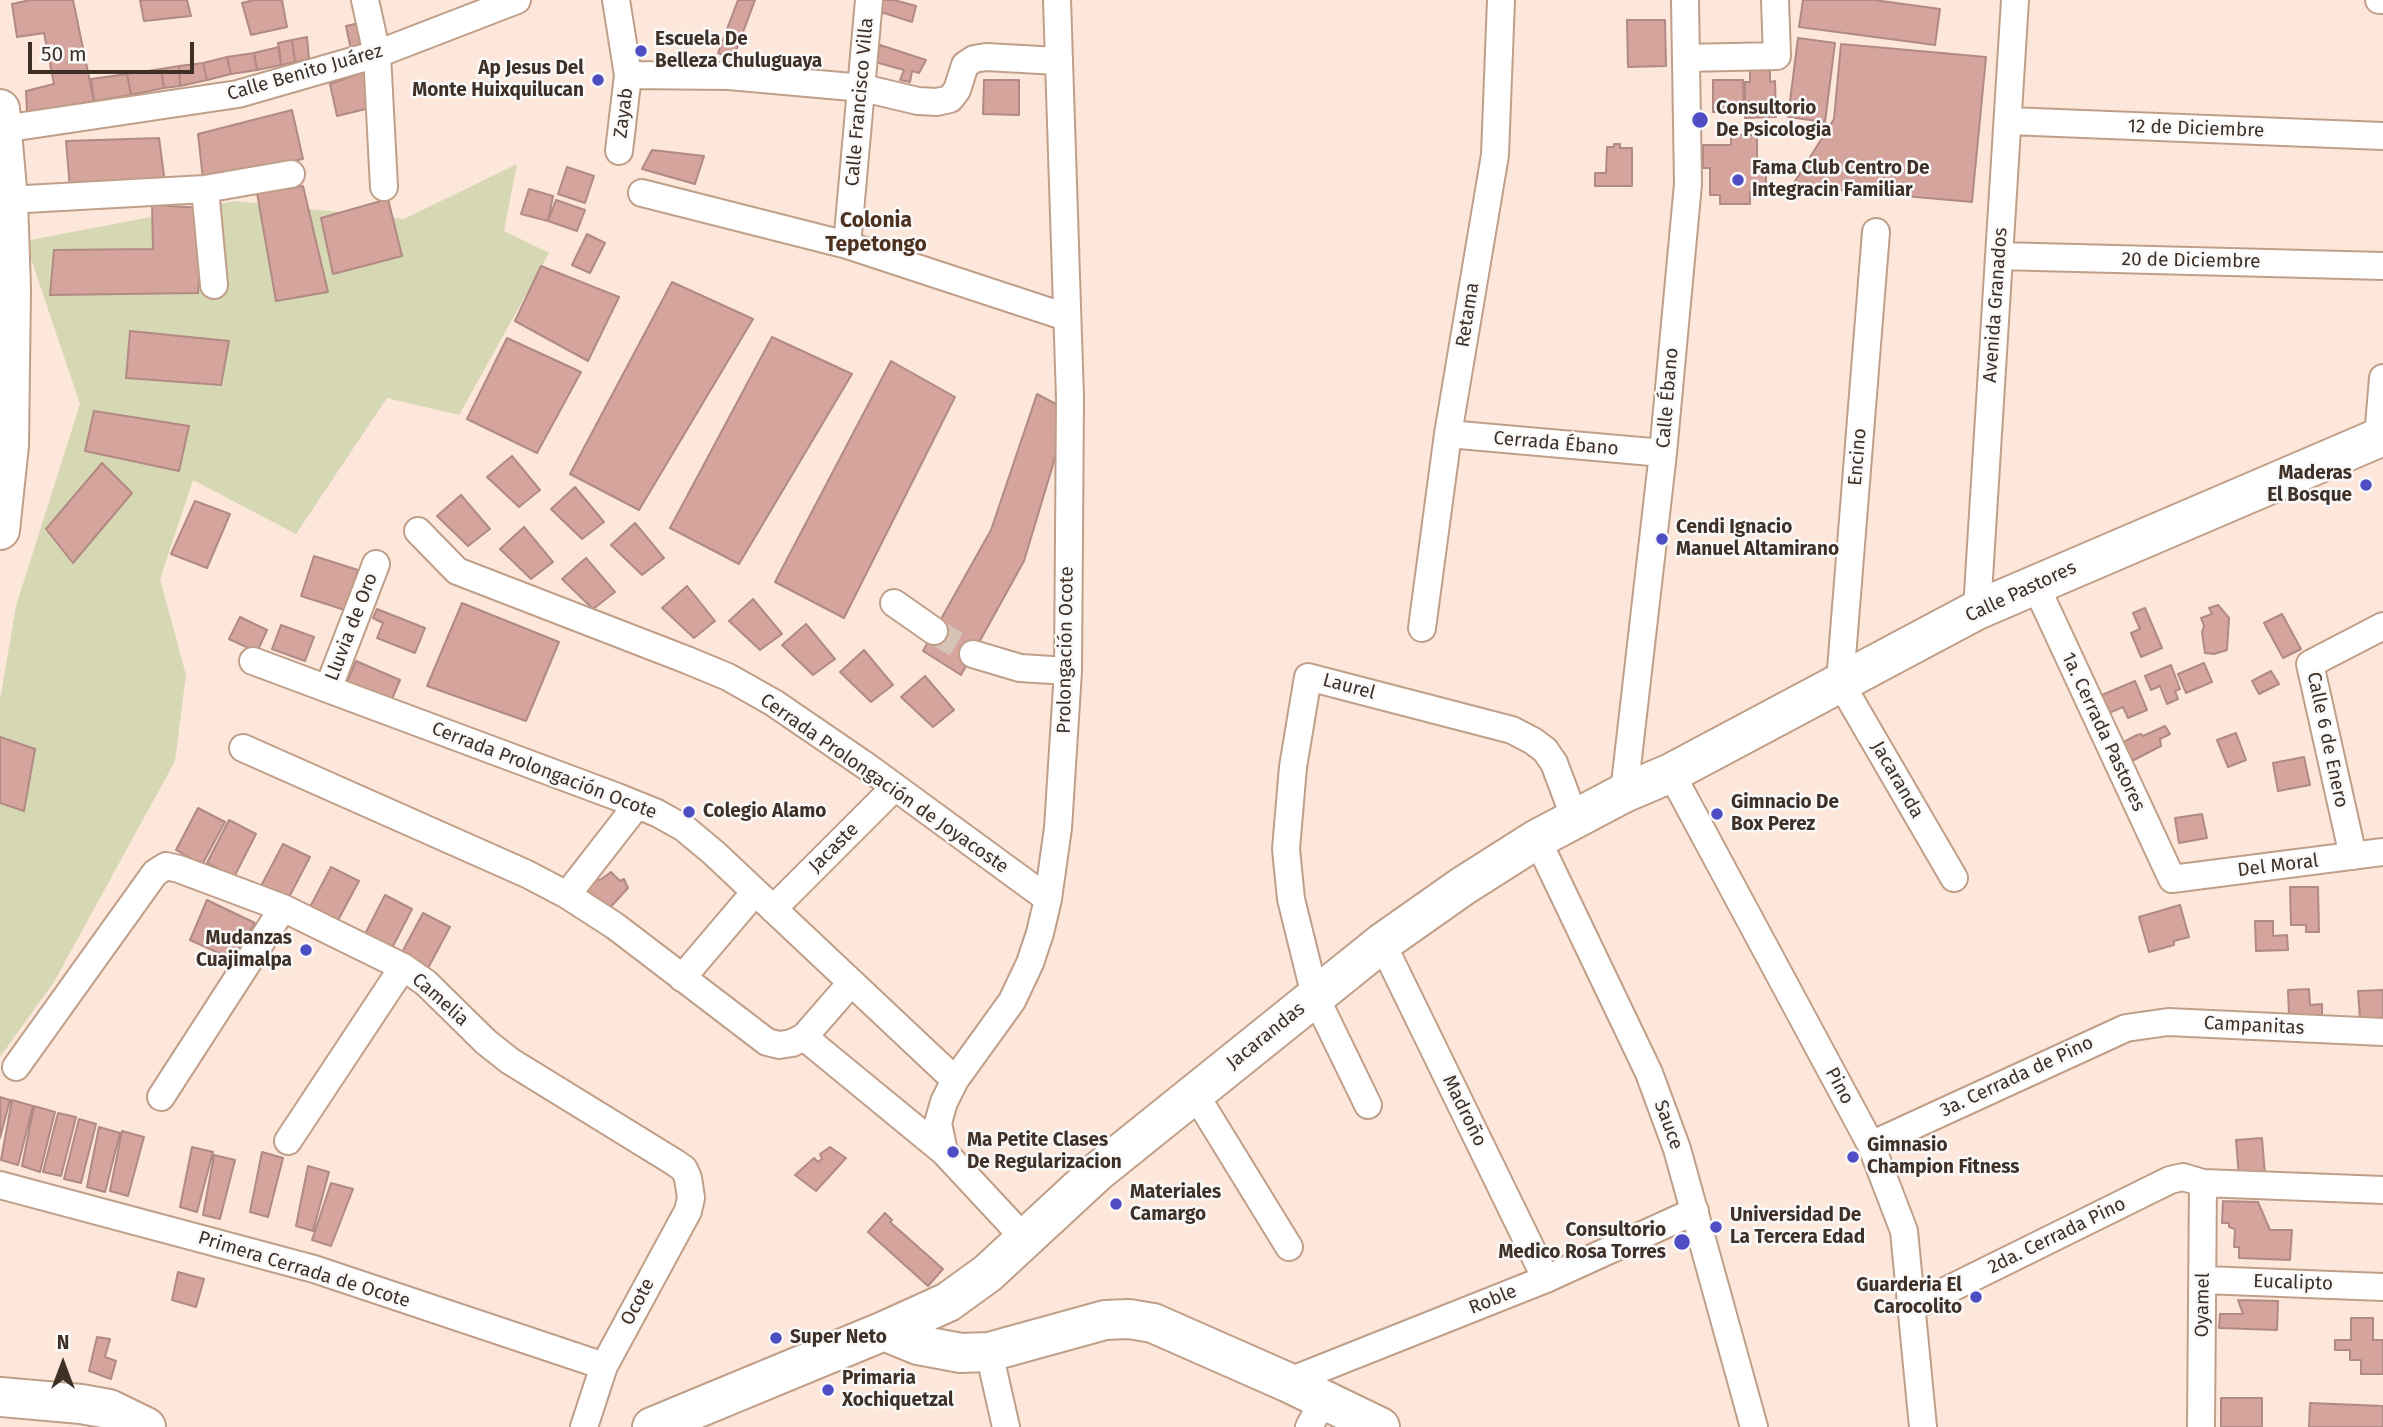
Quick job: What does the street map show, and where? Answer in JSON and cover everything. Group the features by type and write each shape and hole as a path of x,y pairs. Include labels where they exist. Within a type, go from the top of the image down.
{"street":[{"path":"365,0 377,54 384,187"},
{"name":"Calle Benito Juárez","path":"1,119 237,94 377,54 517,0"},
{"name":"Zayab","path":"616,0 628,75 619,151"},
{"name":"Calle Francisco Villa","path":"847,245 869,0"},
{"name":"Prolongación Ocote","path":"944,1152 938,1123 944,1102 955,1080 1012,1000 1030,963 1048,899 1058,828 1068,671 1070,398 1057,0"},
{"name":"Retama","path":"1422,628 1448,434 1495,155 1501,0"},
{"name":"Calle Ébano","path":"1624,793 1663,453 1688,184 1685,0"},
{"path":"1686,58 1777,56 1775,0"},
{"name":"Avenida Granados","path":"1977,610 2015,0"},
{"path":"628,75 729,76 863,88 918,101 937,102 950,99 957,90 965,65 974,59 986,57 1058,61"},
{"path":"0,530 9,445 5,321 8,200 1,119"},
{"name":"12 de Diciembre","path":"2009,121 2383,136"},
{"path":"8,200 205,189 291,174"},
{"path":"205,189 215,285"},
{"path":"642,192 847,245 1066,317"},
{"name":"Encino","path":"1840,682 1876,232"},
{"name":"20 de Diciembre","path":"1999,256 2383,265"},
{"path":"2381,437 2383,378"},
{"name":"Cerrada Ébano","path":"1448,434 1663,453"},
{"name":"Calle Pastores","path":"1671,773 1977,610 2381,437"},
{"name":"Cerrada Prolongación de Joyacoste","path":"418,531 457,571 728,677 774,703 1048,899"},
{"name":"Lluvia de Oro","path":"328,689 376,564"},
{"name":"1a. Cerrada Pastores","path":"2035,584 2172,879"},
{"path":"894,603 934,631"},
{"name":"Calle 6 de Enero","path":"2353,856 2310,664 2383,626"},
{"path":"973,654 1020,668 1068,671"},
{"name":"Cerrada Prolongación Ocote","path":"253,661 637,804 684,828 955,1080"},
{"name":"Laurel","path":"1315,996 1291,899 1286,849 1293,767 1308,677 1512,730 1533,741 1545,750 1554,763 1575,819"},
{"name":"Jacaranda","path":"1840,682 1954,878"},
{"path":"243,748 527,874 567,895 615,926 767,1042 779,1045 804,1037 851,982"},
{"name":"Jacarandas","path":"652,1427 948,1302 988,1273 1096,1173 1382,943 1536,839 1624,793 1671,773"},
{"name":"Pino","path":"1671,773 1871,1145 1904,1231 1923,1427"},
{"name":"Jacaste","path":"682,978 764,901 895,787"},
{"path":"567,895 637,804"},
{"name":"Sauce","path":"1536,839 1649,1073 1677,1149 1754,1427"},
{"name":"Del Moral","path":"2172,879 2383,852"},
{"name":"Camelia","path":"16,1067 155,873 166,866 283,908 403,967 426,982 486,1042 510,1061 674,1162 684,1169 688,1178"},
{"path":"161,1097 283,908"},
{"name":"Madroño","path":"1382,943 1546,1279"},
{"path":"288,1141 403,967"},
{"path":"1315,996 1368,1105"},
{"name":"Campanitas","path":"2126,1028 2168,1022 2383,1032"},
{"name":"3a. Cerrada de Pino","path":"1871,1145 2126,1028"},
{"path":"804,1037 944,1152 1025,1239"},
{"path":"1195,1094 1289,1247"},
{"name":"2da. Cerrada Pino","path":"1913,1307 2170,1180 2183,1177 2203,1183 2383,1190"},
{"name":"Ocote","path":"584,1427 604,1366 688,1210 691,1198 688,1178"},
{"name":"Oyamel","path":"2202,1427 2203,1183"},
{"name":"Primera Cerrada de Ocote","path":"0,1185 314,1269 604,1366"},
{"name":"Roble","path":"1287,1382 1546,1279 1695,1210"},
{"name":"Eucalipto","path":"2204,1280 2383,1287"},
{"path":"884,1331 918,1345 961,1353 989,1352 1105,1320 1129,1319 1153,1323 1287,1382 1316,1414 1380,1427"},
{"path":"989,1352 1006,1427"},
{"path":"0,1396 81,1404 106,1418 146,1427"}],"green space":[{"path":"517,164 504,231 549,253 459,415 387,398 296,534 193,480 160,579 186,675 175,761 54,982 0,1057 0,700 16,606 80,404 25,241 235,201 404,219"}],"building":[{"path":"30,0 73,0 94,101 27,112 26,91 54,84 44,33 17,37 12,4"},
{"path":"140,0 187,0 191,16 144,21"},
{"path":"282,0 287,27 251,35 242,3"},
{"path":"738,0 755,0 733,59 718,53"},
{"path":"882,0 916,6 912,22 881,12"},
{"path":"1803,0 1874,0 1940,9 1935,45 1799,27"},
{"path":"1627,20 1665,20 1666,66 1628,67"},
{"path":"364,22 372,46 351,50 346,26"},
{"path":"307,37 309,59 295,62 292,40"},
{"path":"1798,38 1835,43 1825,122 1788,117"},
{"path":"292,40 295,62 281,65 278,43"},
{"path":"1841,44 1986,57 1972,202 1792,186 1834,119"},
{"path":"880,45 926,60 919,73 912,71 910,82 900,80 904,70 875,62"},
{"path":"279,47 281,65 257,70 254,53"},
{"path":"254,53 257,70 231,74 227,57"},
{"path":"227,57 231,74 207,80 203,63"},
{"path":"203,63 207,80 180,86 179,66"},
{"path":"1750,63 1770,63 1770,82 1775,81 1776,117 1745,118 1745,82 1750,82"},
{"path":"179,66 180,86 164,88 161,69"},
{"path":"161,69 164,88 131,95 127,74"},
{"path":"369,70 374,107 337,116 330,84"},
{"path":"127,74 131,95 94,101 91,79"},
{"path":"984,80 1019,80 1019,115 983,114"},
{"path":"1713,80 1743,80 1744,112 1713,112"},
{"path":"292,110 303,159 203,180 198,134"},
{"name":"Fama Club Centro De Integracin Familiar","path":"1731,135 1757,135 1757,164 1766,164 1766,192 1750,192 1750,204 1720,204 1720,195 1710,195 1710,168 1703,168 1703,145 1731,145"},
{"path":"159,138 165,183 70,189 66,141"},
{"path":"1614,144 1620,144 1620,148 1632,148 1632,186 1595,186 1595,173 1606,173 1607,147 1614,147"},
{"path":"652,150 704,156 695,184 642,169"},
{"path":"567,167 594,176 585,203 558,194"},
{"path":"303,186 328,292 276,301 257,193"},
{"path":"529,189 553,196 548,221 521,214"},
{"path":"388,199 402,256 333,274 321,218"},
{"path":"556,200 585,210 577,231 548,221"},
{"path":"152,205 205,208 198,293 50,295 54,250 153,249"},
{"path":"587,234 605,243 590,273 572,265"},
{"path":"541,266 619,297 588,361 515,321"},
{"path":"672,282 753,319 639,510 570,474"},
{"path":"130,331 229,341 221,385 126,378"},
{"path":"772,337 852,374 739,564 670,528"},
{"path":"507,338 581,372 537,453 467,419"},
{"path":"891,361 955,397 844,618 775,582"},
{"path":"1037,394 1067,410 1052,468 1024,561 961,675 923,651 991,530"},
{"path":"94,411 189,426 179,471 85,451"},
{"path":"512,456 540,490 519,507 487,477"},
{"path":"102,463 132,493 73,563 46,529"},
{"path":"575,487 604,522 582,539 551,509"},
{"path":"461,495 490,529 468,546 437,516"},
{"path":"195,501 230,514 207,568 171,554"},
{"path":"635,523 664,558 642,575 611,545"},
{"path":"524,527 553,562 531,579 500,549"},
{"path":"314,556 358,570 345,610 301,596"},
{"path":"586,558 615,592 593,609 562,579"},
{"path":"687,586 715,621 694,638 662,608"},
{"path":"753,599 782,634 760,650 729,621"},
{"path":"462,603 559,642 526,721 427,686"},
{"path":"2218,605 2229,618 2227,650 2214,654 2205,653 2201,618 2212,614 2209,608"},
{"path":"2145,608 2162,648 2141,657 2131,633 2140,629 2133,613"},
{"path":"377,609 425,628 415,653 377,638 383,623 373,618"},
{"path":"2282,614 2301,649 2283,658 2264,623"},
{"path":"240,617 267,630 257,652 229,639"},
{"path":"806,624 835,659 813,675 782,645"},
{"path":"281,625 314,637 305,661 272,649"},
{"path":"864,650 893,685 871,702 840,672"},
{"path":"356,661 400,680 389,706 345,687"},
{"path":"2204,663 2212,682 2186,693 2178,674"},
{"path":"2171,665 2180,689 2175,691 2178,699 2167,704 2160,686 2151,690 2145,676"},
{"path":"2271,671 2279,684 2259,694 2252,681"},
{"path":"925,676 954,710 933,727 901,697"},
{"path":"2135,681 2147,710 2128,718 2123,707 2109,713 2102,695"},
{"path":"2165,726 2170,734 2160,739 2161,746 2130,762 2120,744"},
{"path":"2236,733 2246,760 2228,767 2217,740"},
{"path":"0,737 35,749 24,811 0,803"},
{"path":"2304,757 2310,785 2278,791 2273,763"},
{"path":"198,808 225,822 202,865 176,850"},
{"path":"2202,814 2207,838 2179,843 2175,818"},
{"path":"229,820 256,834 234,877 207,863"},
{"path":"283,844 310,857 287,901 261,886"},
{"path":"331,867 359,881 336,924 309,909"},
{"path":"611,872 620,881 624,879 628,888 606,912 579,891 592,877 600,880"},
{"path":"2290,887 2318,887 2319,932 2306,932 2306,925 2291,925"},
{"path":"385,895 412,909 390,952 363,938"},
{"path":"207,900 255,923 232,959 190,940"},
{"path":"2180,905 2189,937 2174,941 2174,945 2149,952 2139,917"},
{"path":"423,913 450,927 427,970 400,956"},
{"path":"2255,921 2273,921 2273,936 2287,935 2288,950 2256,951"},
{"path":"2309,989 2310,1005 2322,1004 2322,1015 2289,1016 2288,990"},
{"path":"2383,990 2383,1018 2360,1019 2358,991"},
{"path":"0,1097 10,1100 0,1138"},
{"path":"12,1100 33,1106 18,1165 1,1160"},
{"path":"34,1106 55,1112 40,1172 22,1166"},
{"path":"58,1113 76,1117 61,1176 43,1172"},
{"path":"79,1119 96,1124 81,1183 64,1179"},
{"path":"99,1127 120,1133 105,1192 87,1187"},
{"path":"122,1131 144,1137 128,1196 110,1191"},
{"path":"2262,1138 2265,1175 2239,1177 2236,1140"},
{"path":"192,1147 213,1152 197,1212 180,1207"},
{"path":"830,1147 846,1158 816,1191 795,1175 814,1158 818,1162 822,1159 820,1154"},
{"path":"262,1152 283,1158 268,1217 250,1212"},
{"path":"214,1155 235,1160 220,1219 203,1215"},
{"path":"308,1166 329,1172 313,1231 296,1226"},
{"path":"331,1183 353,1189 331,1246 312,1240"},
{"path":"2223,1201 2258,1202 2270,1230 2292,1230 2290,1260 2239,1258 2239,1247 2234,1247 2235,1229 2229,1227 2229,1223 2222,1223"},
{"path":"885,1213 892,1220 890,1222 943,1269 928,1286 868,1232"},
{"path":"178,1272 204,1279 196,1307 172,1300"},
{"path":"2238,1300 2278,1301 2277,1330 2219,1328 2220,1314 2243,1314"},
{"path":"2351,1318 2373,1318 2373,1340 2383,1340 2383,1374 2361,1374 2361,1360 2350,1360 2350,1350 2335,1350 2335,1340 2351,1340"},
{"path":"97,1337 110,1339 105,1357 116,1361 111,1379 89,1371"},
{"path":"2221,1398 2262,1398 2262,1427 2221,1427"},
{"path":"2310,1403 2383,1406 2383,1427 2309,1427"}],"tunnel":[{"path":"934,631 973,654"}],"place":[{"name":"Escuela De Belleza Chuluguaya","path":"641,51"},
{"name":"Ap Jesus Del Monte Huixquilucan","path":"598,80"},
{"name":"Consultorio De Psicologia","path":"1700,120"},
{"name":"Fama Club Centro De Integracin Familiar","path":"1738,180"},
{"name":"Maderas El Bosque","path":"2366,485"},
{"name":"Cendi Ignacio Manuel Altamirano","path":"1662,539"},
{"name":"Colegio Alamo","path":"689,812"},
{"name":"Gimnacio De Box Perez","path":"1717,814"},
{"name":"Mudanzas Cuajimalpa","path":"306,950"},
{"name":"Ma Petite Clases De Regularizacion","path":"953,1152"},
{"name":"Gimnasio Champion Fitness","path":"1853,1157"},
{"name":"Materiales Camargo","path":"1116,1204"},
{"name":"Universidad De La Tercera Edad","path":"1716,1227"},
{"name":"Consultorio Medico Rosa Torres","path":"1682,1242"},
{"name":"Guarderia El Carocolito","path":"1976,1297"},
{"name":"Super Neto","path":"776,1338"},
{"name":"Primaria Xochiquetzal","path":"828,1390"}],"district":[{"name":"Colonia Tepetongo","path":"876,233"}]}
